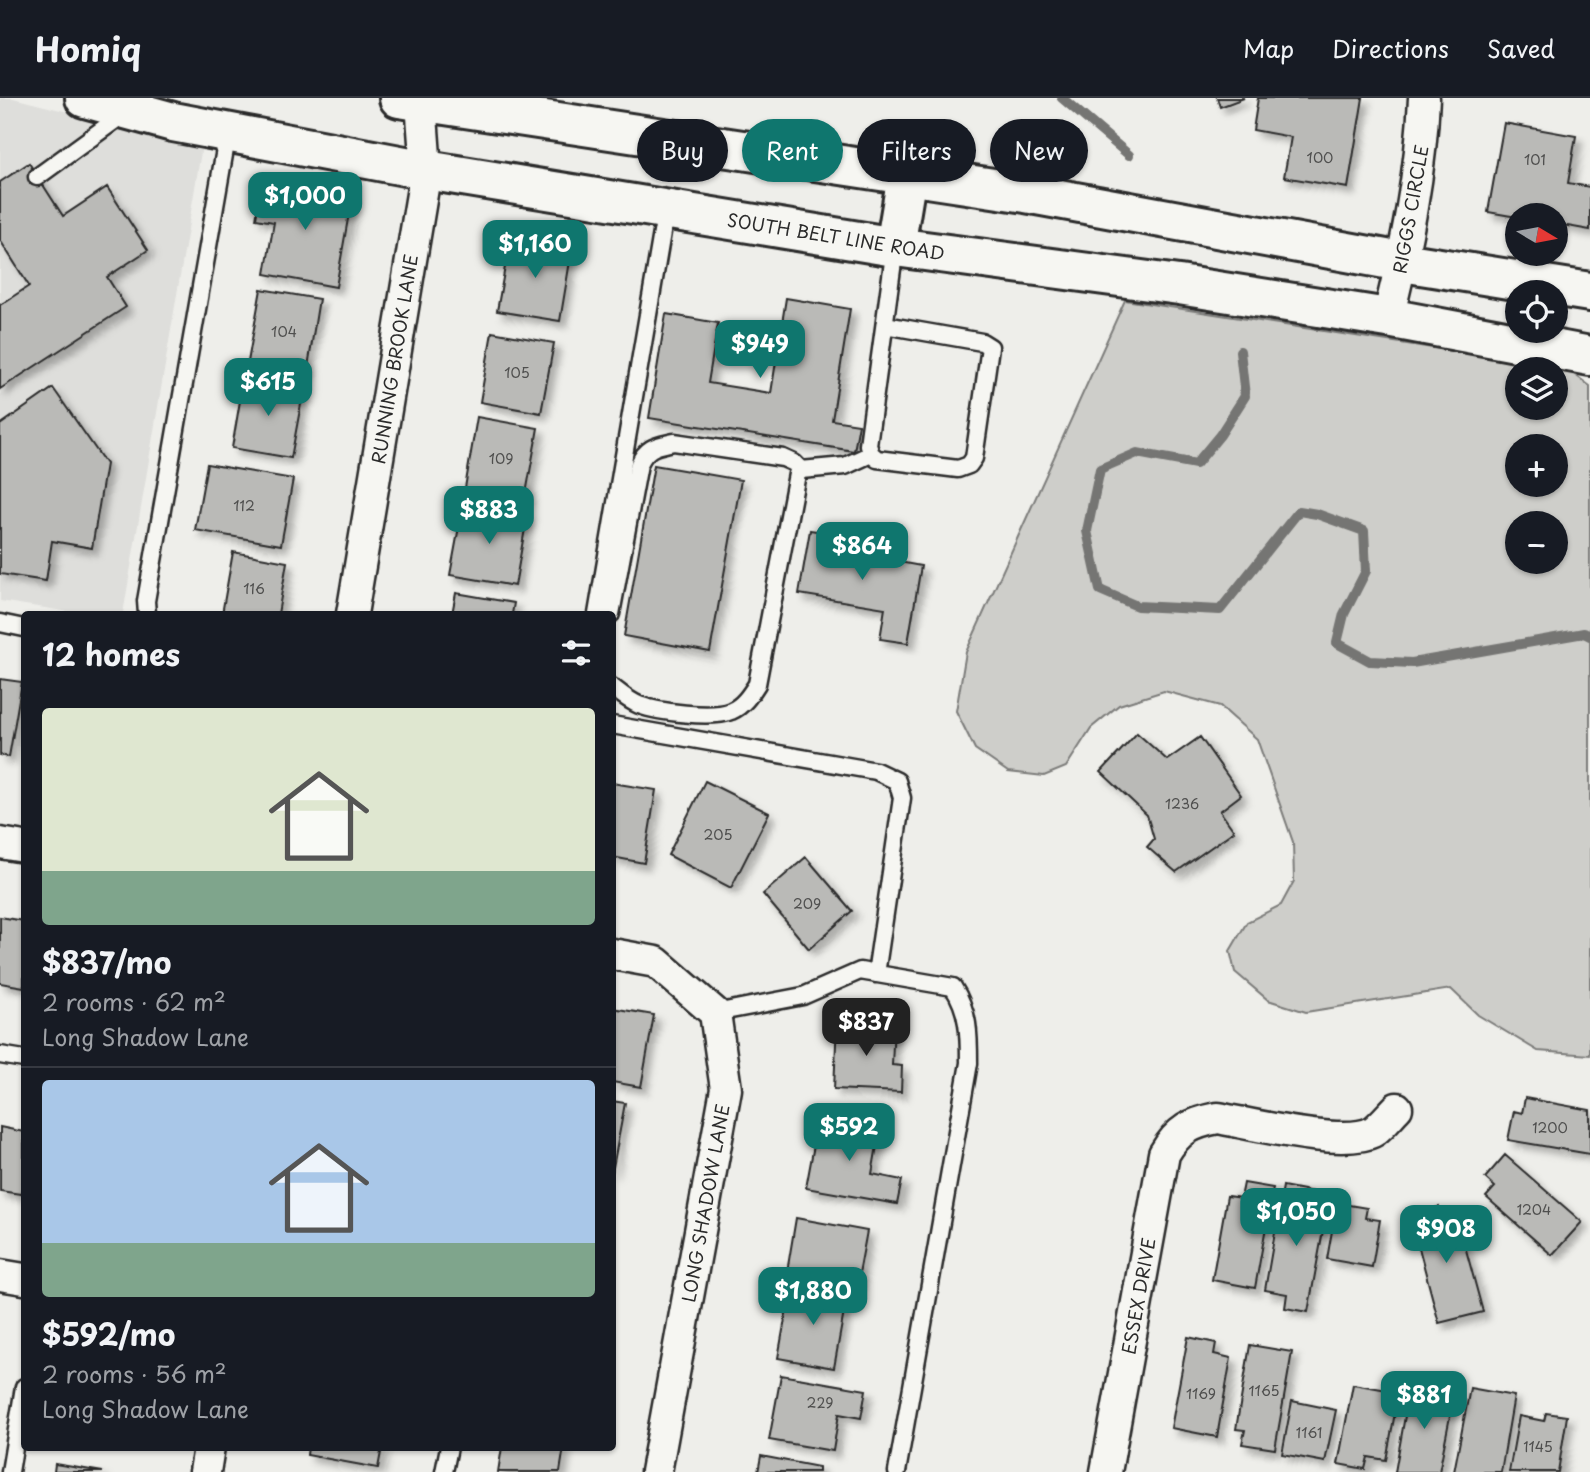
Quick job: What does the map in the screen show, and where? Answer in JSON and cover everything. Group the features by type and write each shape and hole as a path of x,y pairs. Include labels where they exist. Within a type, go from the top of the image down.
{"main road":[{"name":"SOUTH BELT LINE ROAD","path":"85,98 228,132 426,170 895,247 1179,285 1388,318 1590,356"},
{"path":"410,100 857,167"},
{"path":"895,247 906,182"},
{"path":"953,182 1590,292"}],"street":[{"name":"RIGGS CIRCLE","path":"1388,318 1402,261 1422,148 1424,98"},
{"name":"RUNNING BROOK LANE","path":"352,611 426,170 410,100"},
{"path":"0,843 21,846"},
{"path":"616,955 656,962 715,1013"},
{"name":"LONG SHADOW LANE","path":"656,1472 726,1089 715,1013"},
{"name":"ESSEX DRIVE","path":"1106,1472 1164,1154 1173,1138 1185,1128 1218,1118 1330,1137 1354,1138 1373,1131 1397,1108"},
{"path":"0,1275 21,1278"},
{"path":"205,1472 208,1451"}],"lane":[{"path":"37,177 130,110"},
{"path":"147,611 146,601 228,132"},
{"path":"598,611 666,209"},
{"path":"885,325 982,342 989,347 974,458 969,465 958,469 945,468 877,459 871,454 868,445 895,247"},
{"path":"612,611 639,464 644,453 674,442 783,458 801,470"},
{"path":"616,690 641,706 704,716 716,716 733,710 749,698 757,684 796,474 801,470 845,466 871,454"},
{"path":"0,623 21,627"},
{"path":"616,725 876,771 897,781 902,798 876,974"},
{"path":"715,1013 803,996 860,971 953,987 963,1002 969,1036 969,1063 897,1472"},
{"path":"0,1055 21,1058"},
{"path":"10,1472 21,1405"},
{"path":"444,1472 448,1451"}],"shaded area":[{"path":"0,98 13,98 202,146 124,611 64,611 0,601"},
{"path":"1125,300 1505,359 1505,420 1568,420 1568,370 1590,386 1590,1055 1538,1051 1478,1015 1451,989 1306,1012 1268,1000 1235,972 1230,951 1247,922 1281,905 1294,881 1293,842 1257,739 1220,706 1164,691 1119,705 1091,728 1066,767 1044,776 1008,772 975,749 956,711 966,652"}],"building":[{"path":"1217,98 1244,98 1220,107"},
{"path":"1258,98 1363,98 1348,188 1284,177 1291,137 1253,130"},
{"path":"1504,123 1576,136 1568,183 1590,187 1590,230 1568,226 1568,203 1505,203 1505,215 1488,212"},
{"path":"29,163 63,216 107,187 148,250 107,277 126,307 0,389 0,305 29,286 0,240 0,182"},
{"path":"262,181 352,196 336,287 265,274 274,222 256,219"},
{"path":"510,239 572,249 560,321 497,311"},
{"path":"261,289 319,299 307,373 248,362"},
{"path":"786,298 850,309 832,420 859,424 854,451 649,418 666,314 718,323 708,383 771,393"},
{"path":"492,332 554,343 541,413 480,402"},
{"path":"244,377 304,388 291,458 232,448"},
{"path":"53,388 106,464 92,548 52,541 46,581 0,574 0,425"},
{"path":"477,417 538,428 525,499 465,488"},
{"path":"207,464 293,479 281,545 195,530"},
{"path":"654,465 741,480 710,652 624,636"},
{"path":"463,505 527,517 515,586 450,575"},
{"path":"810,530 843,535 840,551 921,566 908,643 880,639 885,608 799,594"},
{"path":"233,552 287,562 279,611 223,611"},
{"path":"456,593 514,603 513,611 453,611"},
{"path":"0,679 21,682 9,757 0,755"},
{"path":"1137,733 1167,760 1200,737 1241,795 1220,811 1234,831 1176,872 1147,847 1154,839 1147,815 1101,772"},
{"path":"705,781 769,813 731,888 668,855"},
{"path":"616,784 656,790 644,863 616,858"},
{"path":"806,857 852,911 809,949 763,894"},
{"path":"0,917 21,920 21,986 0,983"},
{"path":"616,1009 654,1015 641,1087 616,1083"},
{"path":"837,1021 894,1024 892,1065 902,1066 901,1092 834,1089"},
{"path":"1525,1098 1590,1110 1590,1154 1508,1140 1514,1111 1522,1113"},
{"path":"616,1102 625,1103 616,1151"},
{"path":"819,1118 880,1129 872,1174 902,1180 897,1204 806,1188"},
{"path":"0,1127 21,1131 21,1194 0,1191"},
{"path":"1505,1155 1582,1222 1552,1255 1486,1197 1495,1187 1485,1178"},
{"path":"1244,1183 1273,1188 1255,1288 1212,1280 1227,1196 1241,1198"},
{"path":"1283,1186 1314,1192 1311,1206 1327,1209 1308,1312 1285,1308 1287,1294 1265,1290"},
{"path":"1337,1203 1367,1208 1365,1218 1380,1220 1372,1267 1327,1259"},
{"path":"1439,1207 1442,1217 1456,1213 1483,1312 1439,1323 1410,1214"},
{"path":"796,1218 867,1231 857,1284 787,1272"},
{"path":"791,1286 847,1295 834,1368 778,1358"},
{"path":"1188,1337 1216,1343 1214,1354 1231,1358 1217,1437 1171,1428"},
{"path":"1250,1345 1292,1352 1275,1449 1242,1444 1245,1430 1236,1429"},
{"path":"781,1375 866,1390 861,1418 839,1414 833,1451 769,1440"},
{"path":"1411,1382 1436,1386 1434,1398 1453,1401 1439,1472 1395,1472"},
{"path":"1353,1384 1399,1392 1386,1460 1368,1457 1365,1469 1338,1464"},
{"path":"1470,1388 1514,1396 1501,1472 1454,1472"},
{"path":"1292,1401 1336,1410 1325,1462 1282,1454"},
{"path":"1546,1413 1567,1416 1558,1472 1509,1472 1519,1416 1544,1421"},
{"path":"308,1451 381,1451 378,1468 307,1455"},
{"path":"501,1451 563,1451 560,1472 498,1472"},
{"path":"761,1456 819,1467 819,1472 758,1472"},
{"path":"55,1464 103,1472 54,1472"}],"waterway":[{"path":"1062,98 1129,155"},
{"path":"1240,351 1245,396 1220,435 1196,464 1137,453 1100,469 1087,531 1100,590 1137,606 1220,610 1299,511 1317,514 1364,531 1366,571 1344,614 1337,643 1370,661 1412,663 1584,633 1590,636"}]}
